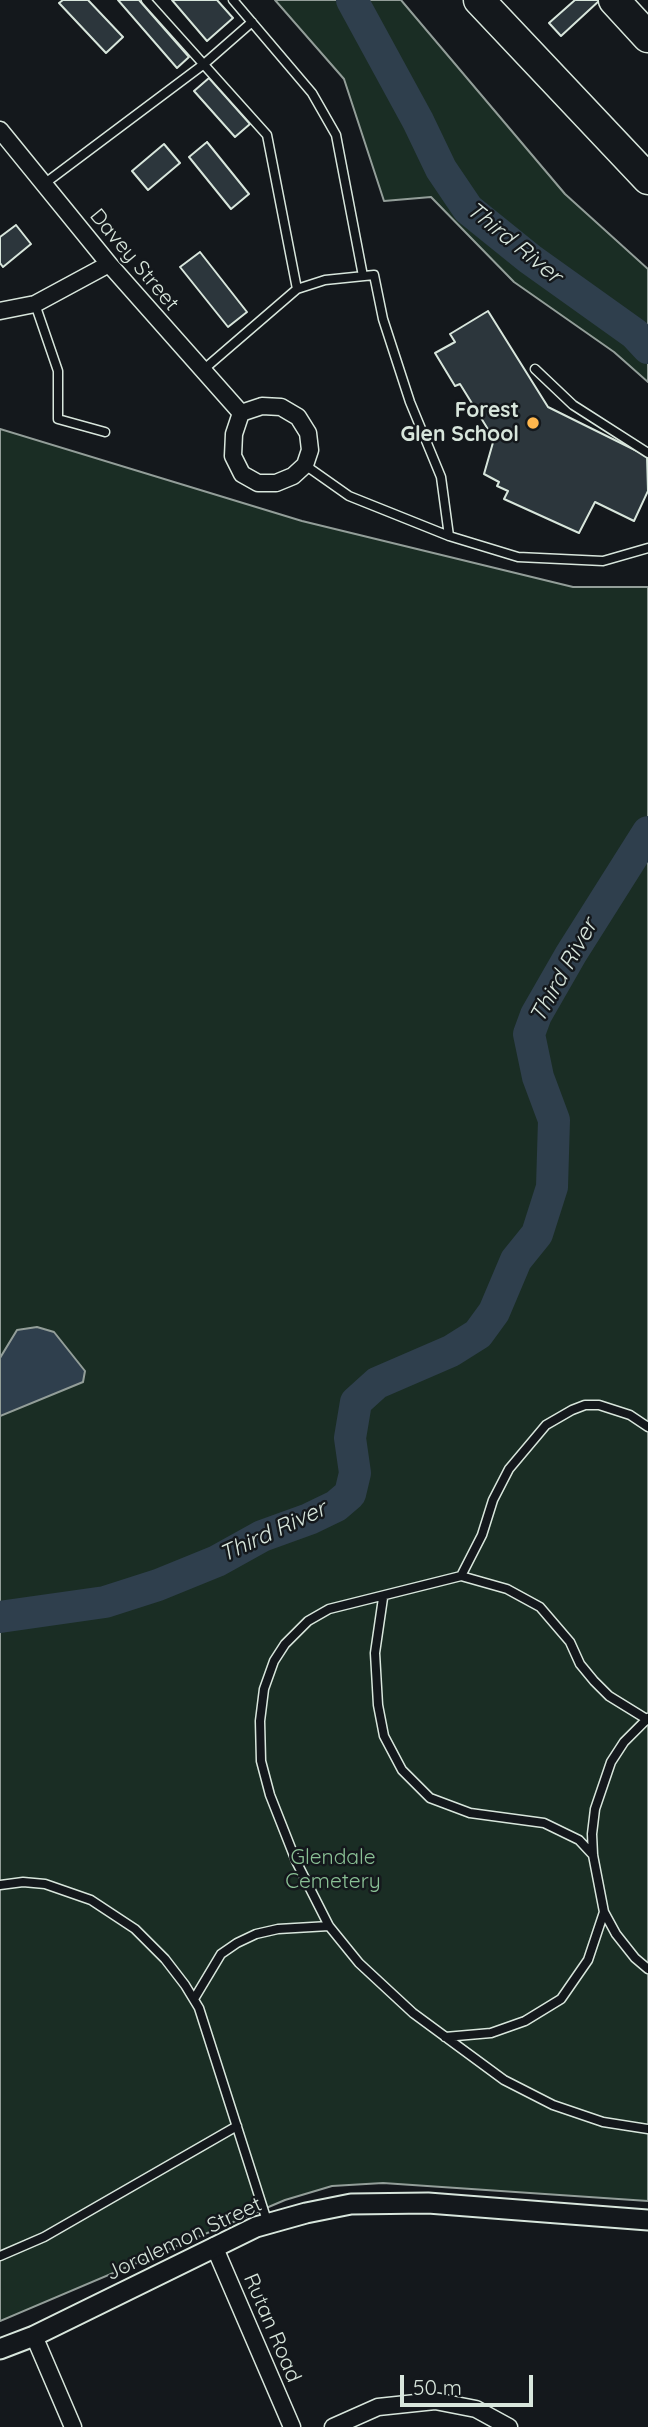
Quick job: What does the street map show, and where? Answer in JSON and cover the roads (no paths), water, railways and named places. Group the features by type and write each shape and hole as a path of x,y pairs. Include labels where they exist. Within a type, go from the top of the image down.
{"highway":[{"path":"480,0 648,179"},
{"path":"614,0 648,37"}],"street":[{"name":"Davey Street","path":"0,130 109,264 241,413"},
{"path":"0,311 35,304 109,264"},
{"path":"262,406 281,407 298,417 307,433 310,450 305,465 293,476 276,482 258,483 242,474 233,456 234,434 241,413 262,406"},
{"name":"Joralemon Street","path":"0,2349 34,2336 214,2246 268,2224 351,2204 428,2203 648,2220"},
{"name":"Rutan Road","path":"214,2246 292,2427"},
{"path":"34,2336 73,2427"},
{"path":"333,2427 378,2407 435,2401 476,2409 509,2427"}],"lane":[{"path":"146,0 267,135 297,289"},
{"path":"233,0 317,99 336,135 363,276"},
{"path":"44,184 204,64 251,22"},
{"path":"203,370 297,289 325,280 374,275 383,318 410,402 441,477 449,536"},
{"path":"35,304 58,371 58,419 105,432"},
{"path":"534,369 573,405 648,453"},
{"path":"305,465 349,496 449,536 518,557 603,561 648,548"},
{"path":"461,1576 478,1544 493,1500 509,1469 546,1425 585,1405 599,1405 630,1415 648,1427"},
{"path":"648,1969 635,1958 616,1934 604,1912 593,1855 592,1834 595,1809 611,1762 624,1742 648,1719 609,1696 594,1681 580,1664 570,1642 540,1607 507,1589 461,1576 383,1598 329,1609 309,1621 285,1644 274,1661 264,1689 260,1720 261,1761 270,1795 296,1861 329,1926 359,1963 413,2013 504,2080 553,2105 603,2122 648,2129"},
{"path":"383,1598 375,1653 378,1705 384,1736 402,1770 430,1798 470,1813 544,1823 579,1840 593,1855"},
{"path":"0,1885 23,1882 44,1884 92,1900 119,1916 151,1943 185,1985 200,2008 268,2224"},
{"path":"445,2037 491,2033 543,2012 561,1999 588,1960 604,1912"},
{"path":"194,1999 221,1954 237,1943 256,1934 278,1929 329,1926"},
{"path":"0,2256 44,2237 237,2126"}],"water":[{"path":"37,1327 54,1332 85,1371 83,1382 0,1416 0,1358 17,1330"}],"waterway":[{"name":"Third River","path":"352,0 441,169 468,209 530,259 635,334 648,348"},
{"name":"Third River","path":"0,1617 105,1602 158,1585 217,1561 262,1536 309,1519 336,1506 350,1494 355,1473 350,1438 356,1402 377,1383 451,1351 478,1334 494,1312 516,1260 537,1234 552,1187 554,1120 538,1077 529,1034 536,1015 571,954 648,832"}],"place":[{"name":"Forest Glen School","path":"533,423"}],"park label":[{"name":"Glendale Cemetery","path":"333,1870"}]}
